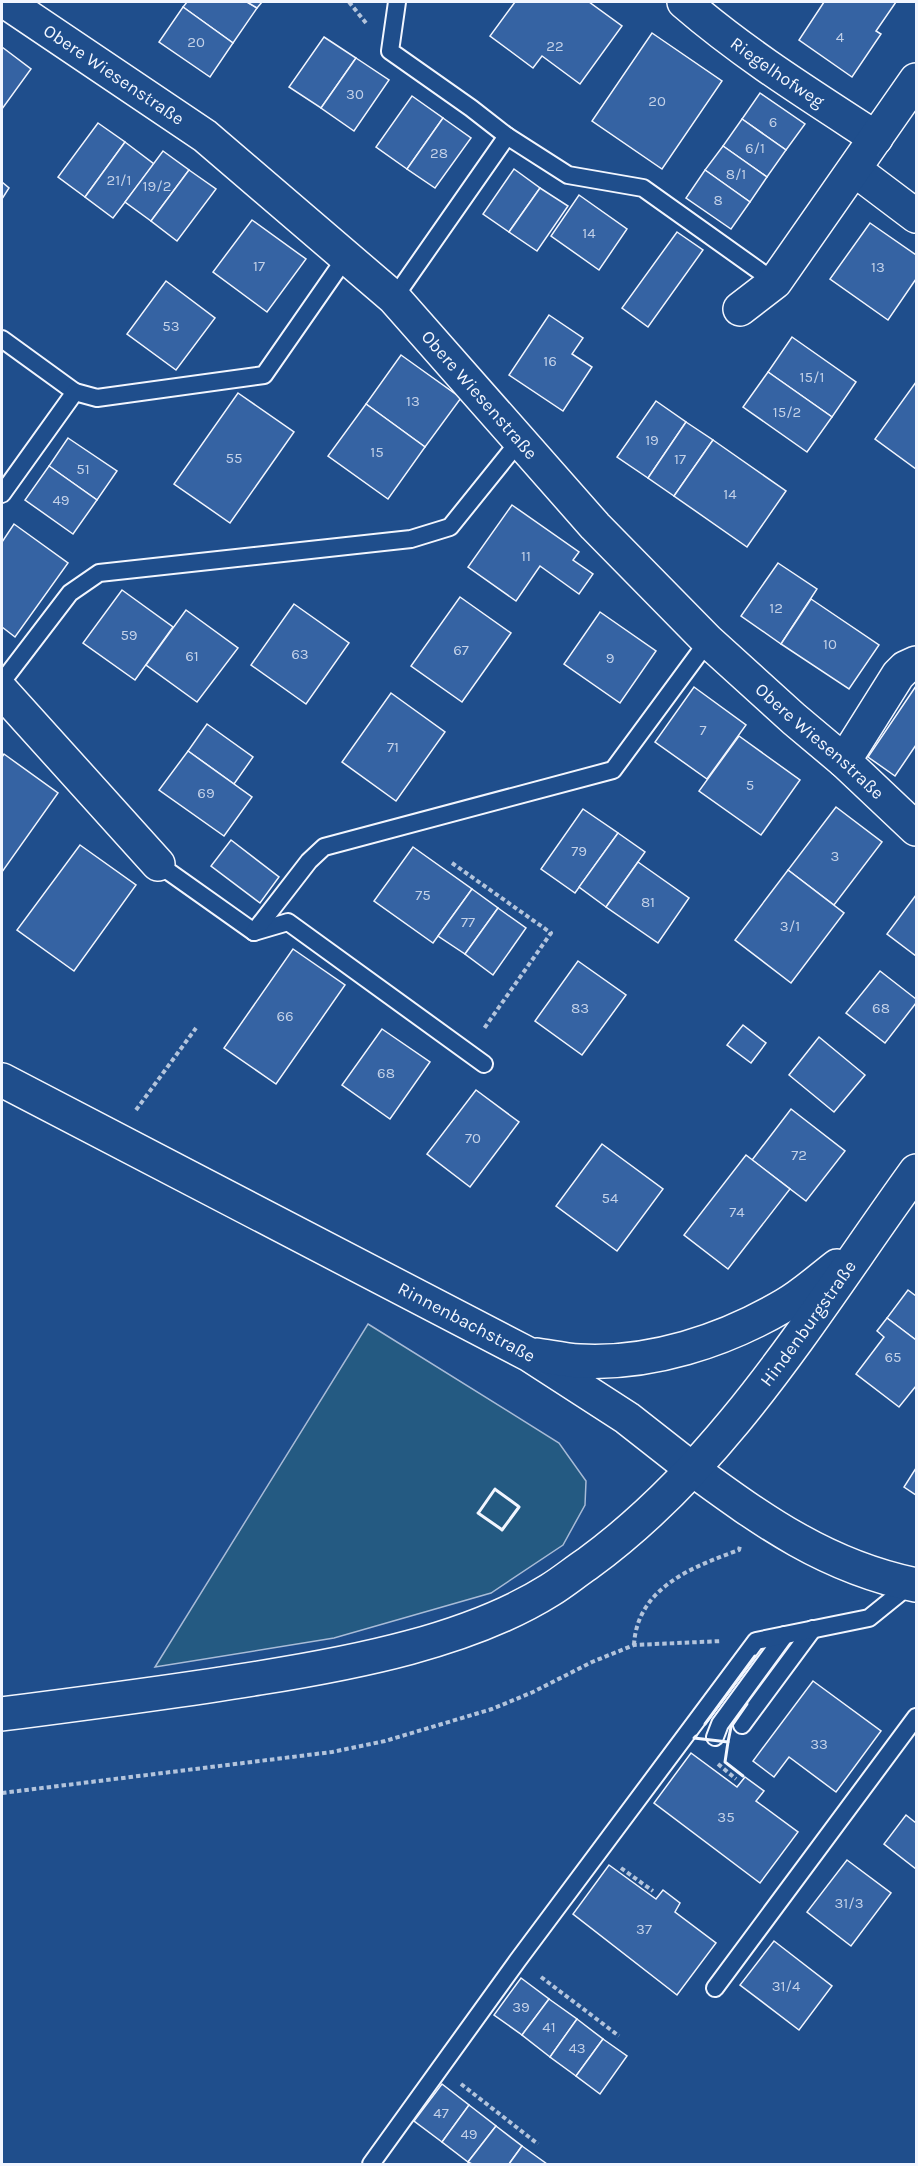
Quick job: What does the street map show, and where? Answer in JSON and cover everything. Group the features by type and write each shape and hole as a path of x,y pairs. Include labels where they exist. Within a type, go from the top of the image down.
{"street":[{"name":"Obere Wiesenstraße","path":"6,2 205,136 394,298 595,526 708,641 844,761 916,829"},
{"name":"Riegelhofweg","path":"684,2 716,30 758,61 876,138"},
{"path":"740,309 775,282 916,80"},
{"path":"855,170 916,216"},
{"path":"844,761 898,675 905,668 916,663"},
{"path":"2,691 158,864"},
{"name":"Rinnenbachstraße","path":"2,1080 528,1354 627,1418 758,1517 823,1554 847,1565 914,1585"},
{"name":"Hindenburgstraße","path":"2,1714 177,1691 328,1667 364,1659 468,1628 515,1609 551,1590 626,1534 692,1468 754,1398 916,1171"},
{"path":"528,1354 578,1361 621,1360 681,1349 734,1331 787,1304 861,1249"}],"lane":[{"path":"397,2 390,51 507,136 568,175 643,188 775,282"},
{"path":"394,298 507,136"},
{"path":"2,339 75,392 97,398 264,375 346,257"},
{"path":"2,494 75,392"},
{"path":"2,682 70,593 99,573 411,539 450,527 520,440"},
{"path":"254,932 309,861 324,847 613,770 708,641"},
{"path":"158,864 254,932"},
{"path":"254,932 288,922 484,1064"},
{"path":"371,2164 518,1960 756,1641 868,1618 914,1585"},
{"path":"742,1725 813,1629"},
{"path":"715,1737 720,1724 785,1635"},
{"path":"715,1988 916,1717"}],"path":[{"path":"452,863 551,933 467,1052"},
{"path":"133,1114 196,1028"},
{"path":"634,1645 634,1631 638,1619 649,1602 684,1572 739,1550 758,1517"},
{"path":"2,1793 332,1752 385,1741 492,1708 533,1692 592,1662 634,1645 756,1641"},
{"path":"599,1852 653,1891"},
{"path":"518,1960 619,2036"},
{"path":"442,2068 538,2144"}],"shaded area":[{"path":"368,1324 559,1443 586,1481 585,1505 563,1545 491,1593 334,1638 155,1667"}],"building":[{"path":"187,2 247,2 257,8 233,43 183,7"},
{"path":"247,2 262,2 257,8"},
{"path":"515,2 589,2 622,26 580,84 542,56 533,68 490,36"},
{"path":"824,2 896,2 876,31 881,34 852,77 799,40"},
{"path":"183,7 233,43 210,77 159,42"},
{"path":"652,33 722,81 662,169 592,121"},
{"path":"324,37 356,58 321,108 289,87"},
{"path":"2,47 31,69 2,109"},
{"path":"356,58 389,80 354,131 321,108"},
{"path":"760,93 805,124 786,150 742,119"},
{"path":"412,96 443,118 407,169 376,147"},
{"path":"443,118 471,138 435,188 407,169"},
{"path":"742,119 786,150 767,177 723,146"},
{"path":"98,123 125,142 85,197 58,177"},
{"path":"125,142 154,164 113,218 85,197"},
{"path":"723,146 767,177 750,202 705,170"},
{"path":"163,151 189,170 151,221 125,202"},
{"path":"514,169 540,188 509,232 483,214"},
{"path":"189,170 216,189 177,241 151,221"},
{"path":"705,170 750,202 731,229 686,198"},
{"path":"2,182 9,188 2,199"},
{"path":"540,188 568,206 537,251 509,232"},
{"path":"579,195 627,229 599,270 551,236"},
{"path":"252,220 306,259 267,312 213,272"},
{"path":"870,223 916,255 916,279 888,320 830,279"},
{"path":"677,232 703,250 648,327 622,308"},
{"path":"166,281 215,318 176,370 127,334"},
{"path":"549,315 583,338 572,354 592,367 563,411 509,375"},
{"path":"792,337 856,382 832,417 768,372"},
{"path":"401,355 461,398 425,447 366,404"},
{"path":"768,372 832,417 807,452 743,407"},
{"path":"916,382 916,469 875,439"},
{"path":"238,393 294,432 230,523 174,484"},
{"path":"656,401 686,422 648,478 617,457"},
{"path":"366,404 425,447 388,499 328,456"},
{"path":"686,422 713,440 674,496 648,478"},
{"path":"68,438 117,471 97,500 49,466"},
{"path":"713,440 786,491 747,547 674,496"},
{"path":"49,466 97,500 73,534 25,500"},
{"path":"512,505 579,552 573,560 593,574 579,594 540,566 516,601 468,567"},
{"path":"14,524 68,563 15,637 2,627 2,542"},
{"path":"778,563 817,589 781,644 741,616"},
{"path":"122,590 173,627 135,680 83,643"},
{"path":"460,597 511,633 462,702 411,666"},
{"path":"811,599 879,645 849,689 781,644"},
{"path":"294,604 349,643 306,704 251,665"},
{"path":"186,610 238,648 197,702 146,665"},
{"path":"600,612 656,651 620,703 564,664"},
{"path":"916,686 916,745 895,776 868,757"},
{"path":"694,687 746,725 707,779 655,742"},
{"path":"391,693 445,732 396,801 342,762"},
{"path":"207,724 253,757 234,784 188,751"},
{"path":"739,736 800,780 761,835 699,791"},
{"path":"188,751 252,797 224,836 159,790"},
{"path":"4,754 58,793 2,872 2,757"},
{"path":"836,807 882,842 834,905 788,870"},
{"path":"583,809 618,833 575,893 541,869"},
{"path":"618,833 645,852 606,907 579,887"},
{"path":"231,840 279,877 260,903 211,866"},
{"path":"80,845 136,885 74,971 17,930"},
{"path":"413,847 472,889 433,943 374,901"},
{"path":"638,862 689,898 658,943 606,907"},
{"path":"788,870 844,913 791,983 735,940"},
{"path":"472,889 498,908 465,954 438,936"},
{"path":"916,895 916,956 887,934"},
{"path":"498,908 526,928 493,975 465,954"},
{"path":"293,949 345,985 276,1084 224,1048"},
{"path":"578,961 626,995 582,1055 535,1021"},
{"path":"880,971 916,999 916,1003 885,1043 846,1013"},
{"path":"743,1025 766,1043 751,1063 727,1045"},
{"path":"382,1029 430,1062 390,1119 342,1085"},
{"path":"819,1037 865,1075 834,1112 789,1075"},
{"path":"476,1090 519,1122 470,1187 427,1154"},
{"path":"791,1109 845,1151 806,1201 752,1160"},
{"path":"602,1144 663,1189 617,1251 556,1206"},
{"path":"746,1155 790,1189 728,1269 684,1235"},
{"path":"908,1290 916,1296 916,1340 887,1318"},
{"path":"887,1318 916,1340 916,1386 899,1407 856,1374 884,1337 877,1331"},
{"path":"916,1468 916,1495 904,1487"},
{"path":"813,1681 881,1731 836,1792 789,1757 774,1777 753,1761"},
{"path":"691,1753 737,1787 745,1777 764,1791 756,1801 798,1832 760,1883 654,1803"},
{"path":"906,1815 916,1823 916,1869 884,1844"},
{"path":"847,1860 891,1893 851,1946 807,1912"},
{"path":"609,1865 656,1899 663,1890 680,1903 675,1912 716,1943 677,1995 573,1914"},
{"path":"774,1941 832,1986 799,2030 740,1985"},
{"path":"521,1978 549,1999 522,2035 494,2015"},
{"path":"549,1999 577,2019 550,2057 522,2035"},
{"path":"577,2019 603,2039 576,2076 550,2057"},
{"path":"603,2039 627,2056 600,2094 576,2076"},
{"path":"442,2084 469,2105 442,2142 414,2121"},
{"path":"469,2105 496,2126 468,2162 442,2142"},
{"path":"496,2126 522,2146 509,2164 472,2164 468,2162"},
{"path":"522,2146 547,2164 509,2164"}],"wall":[{"path":"479,1512 495,1489"},
{"path":"496,1490 518,1506"},
{"path":"502,1530 519,1507"},
{"path":"478,1513 501,1529"},
{"path":"705,1724 755,1656"},
{"path":"696,1736 694,1738 728,1742 731,1727 747,1704"},
{"path":"728,1742 725,1762 743,1776"}]}
